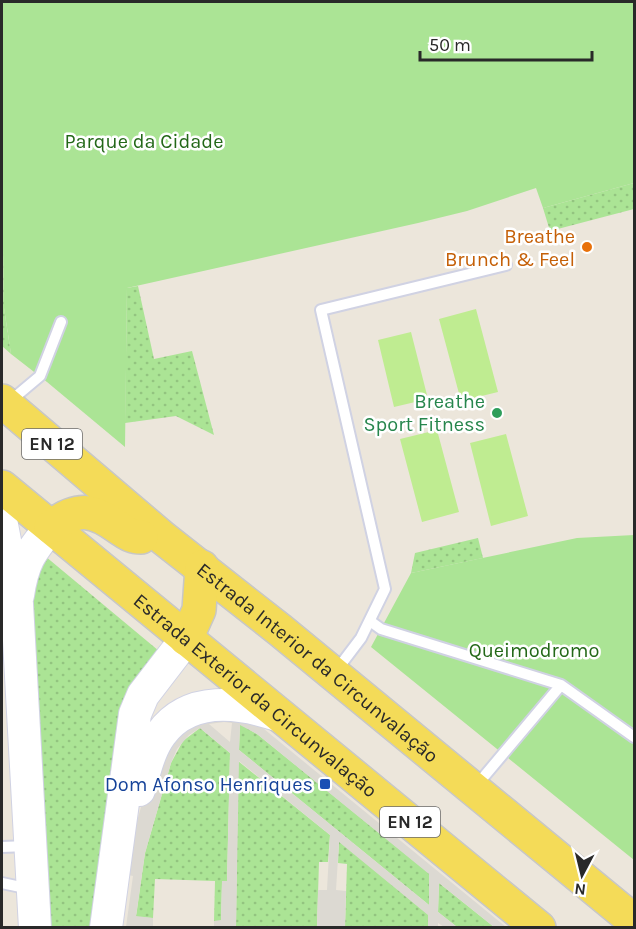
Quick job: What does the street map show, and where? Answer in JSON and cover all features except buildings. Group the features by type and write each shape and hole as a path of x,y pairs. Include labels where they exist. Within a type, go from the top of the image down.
{"main road":[{"name":"Estrada Interior da Circunvalação","path":"3,403 163,538 334,674 634,921"},
{"name":"Estrada Exterior da Circunvalação","path":"2,487 539,927"},
{"path":"35,927 33,890 16,846 17,604 24,565 31,551 60,519 83,511 104,517 133,537 163,538"},
{"path":"2,525 17,604"},
{"path":"106,927 135,714 143,695 186,639 199,610 202,567"},
{"path":"113,874 149,756 170,723 180,715 203,705 226,704 258,708 280,716"}],"lane":[{"path":"334,674 361,639 385,589 321,310 506,265"},
{"path":"3,403 40,376 61,322"},
{"path":"370,621 381,629 561,686 634,737"},
{"path":"474,789 561,686"},
{"path":"2,883 33,890"}],"green space":[{"name":"Parque da Cidade","path":"2,2 634,2 634,183 543,208 536,188 467,211 418,223 127,288 125,447 11,354 4,308"},
{"path":"634,183 634,209 550,231 543,208"},
{"path":"2,191 4,308 11,354 2,346"},
{"path":"138,286 154,359 192,351 214,435 176,416 125,423 127,288"},
{"path":"476,309 498,392 461,401 439,319"},
{"path":"411,332 428,399 394,407 378,340"},
{"path":"437,430 459,512 422,522 400,439"},
{"path":"506,434 528,516 491,526 470,443"},
{"name":"Queimodromo","path":"634,535 634,860 371,647 411,573 577,538"},
{"path":"478,538 483,558 411,573 415,553"},
{"path":"45,556 165,656 94,927 48,927 28,591"},
{"path":"240,724 257,734 430,874 429,905 239,750"},
{"path":"200,728 230,753 227,882 222,882 221,921 214,921 215,881 155,879 153,918 136,917 145,853 171,763 183,741"},
{"path":"238,761 330,835 328,862 319,862 317,927 236,928"},
{"path":"339,841 429,915 428,927 345,927 347,864 338,863"},
{"path":"439,883 494,927 457,927 438,912"}],"shaded area":[{"path":"189,717 253,720 506,927 494,927 439,883 438,912 457,927 444,927 438,923 438,927 428,927 428,915 339,842 336,890 346,891 345,927 317,927 318,890 327,890 330,835 239,761 236,927 214,927 214,921 221,920 222,881 227,881 230,753 200,728 189,735 177,749 145,853 136,916 153,918 153,927 126,927 133,876 124,874 129,848 150,777","holes":["232,723 230,742 209,724","240,725 257,734 429,874 429,905 239,750"]}],"place":[{"name":"Breathe Brunch & Feel","path":"587,247"},
{"name":"Breathe Sport Fitness","path":"497,413"},
{"name":"Dom Afonso Henriques","path":"325,784"}]}
